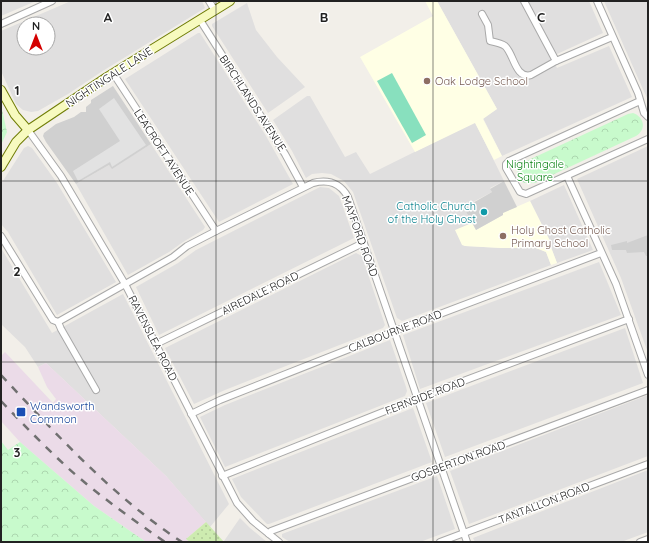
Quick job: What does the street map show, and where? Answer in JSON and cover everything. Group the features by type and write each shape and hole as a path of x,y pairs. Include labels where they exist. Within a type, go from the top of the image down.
{"main road":[{"name":"NIGHTINGALE LANE","path":"1,167 16,142 28,130 113,73 230,1"},
{"path":"1,90 15,115 28,130"}],"street":[{"path":"1,24 52,1"},
{"path":"210,1 215,11"},
{"path":"524,1 556,61"},
{"path":"597,1 644,113 648,117"},
{"path":"482,14 488,25 490,41 503,44 507,48 518,68 524,75 528,76 556,61 612,36"},
{"name":"BIRCHLANDS AVENUE","path":"200,20 286,154 303,187"},
{"name":"LEACROFT AVENUE","path":"113,73 216,231"},
{"path":"640,101 509,161 506,164 506,168 518,190 524,194 648,139"},
{"name":"RAVENSLEA ROAD","path":"28,130 61,176 125,284 236,504 253,521 279,542"},
{"path":"567,176 616,284 648,375"},
{"name":"MAYFORD ROAD","path":"58,322 173,258 187,246 303,187 322,181 335,183 341,187 348,198 467,542"},
{"path":"1,236 51,318 55,322 58,322 61,330 96,390"},
{"name":"AIREDALE ROAD","path":"156,344 363,243"},
{"name":"CALBOURNE ROAD","path":"191,414 220,400 395,331 601,253"},
{"name":"FERNSIDE ROAD","path":"222,476 418,398 629,320"},
{"name":"GOSBERTON ROAD","path":"269,534 272,531 648,390"},
{"name":"TANTALLON ROAD","path":"440,542 648,464"},
{"path":"640,542 648,539"}],"shaded area":[{"path":"1,1 36,1 1,16"},
{"path":"71,1 202,1 205,8 68,94 38,111 31,112 23,110 16,104 1,71 1,31 16,25 16,56 56,56 56,16 36,16"},
{"name":"Oak Lodge School","path":"425,1 437,1 497,109 483,119 502,156 494,160 475,123 415,152 360,57 433,16"},
{"path":"437,1 521,1 557,68 609,46 632,97 502,156 483,118 497,109"},
{"path":"526,1 589,1 603,33 557,54 555,53"},
{"path":"604,1 648,1 648,100 642,87"},
{"path":"247,3 256,30 277,57 305,87 268,113 212,26 212,24"},
{"path":"200,33 266,136 293,184 219,222 125,79"},
{"path":"113,86 151,144 112,169 109,165 76,184 46,142 43,136 44,133 56,124 74,117 81,112 86,112 86,107 91,103 91,100"},
{"path":"307,96 310,96 345,157 356,152 370,174 475,122 504,181 490,188 492,192 464,208 472,223 456,230 462,244 465,246 501,248 536,248 546,252 551,265 402,321 397,318 353,192 344,181 331,174 312,174 306,178 273,120"},
{"path":"114,98 146,145 112,167 110,162 78,181 73,171 120,141 99,109"},
{"path":"151,144 205,227 203,230 169,252 128,275 76,184 109,165 112,168"},
{"path":"28,146 32,148 57,183 116,282 57,315 8,232 1,224 1,184 24,148"},
{"path":"648,146 648,353 621,278 577,179"},
{"name":"Catholic Church of the Holy Ghost","path":"504,181 517,207 503,213 503,215 476,230 464,208 492,192 490,189"},
{"path":"564,185 593,250 557,263 549,242 550,241 530,201"},
{"path":"320,187 329,188 339,196 354,238 159,335 136,287 178,263 196,250"},
{"name":"Holy Ghost Catholic Primary School","path":"530,201 550,241 549,242 557,263 551,265 546,252 536,248 501,248 462,245 455,230 472,223 476,230 503,215 502,213"},
{"path":"648,235 648,256 646,256 644,252 627,253 626,250 612,250 611,245 627,241 627,243"},
{"path":"1,248 52,333 123,294 229,504 210,527 166,476 46,363 38,367 25,347 1,324"},
{"path":"356,253 362,256 385,325 383,328 225,390 194,404 165,348"},
{"path":"599,262 621,315 420,389 403,335"},
{"path":"625,328 643,383 445,457 426,403"},
{"path":"390,340 406,387 407,391 405,396 225,467 200,417 225,405"},
{"path":"5,352 53,403 56,399 47,387 38,367 46,363 166,476 206,522 186,539 190,542 146,542 94,506 20,442 1,421 1,356"},
{"path":"648,395 648,456 469,524 450,471"},
{"path":"413,408 432,462 269,524 267,524 241,497 232,479"},
{"path":"648,470 648,532 621,542 475,542 473,538"},
{"path":"437,476 455,529 420,542 290,542 282,537 282,534"},
{"path":"240,518 250,528 267,542 224,541"}],"green space":[{"path":"392,73 426,135 412,143 377,81"},
{"path":"1,105 7,132 1,145"},
{"name":"Nightingale Square","path":"633,113 640,117 643,123 642,130 636,136 535,183 524,183 518,178 517,168 522,163"},
{"name":"Wandsworth Common","path":"1,441 8,450 20,442 94,506 146,542 1,542"},
{"path":"206,522 224,542 190,542 186,539"}],"railway":[{"path":"1,375 43,420 109,485 132,505 182,542"},
{"path":"1,401 42,444 79,478 165,542"}],"place":[{"name":"Oak Lodge School","path":"427,81"},
{"name":"Catholic Church of the Holy Ghost","path":"484,212"},
{"name":"Holy Ghost Catholic Primary School","path":"503,236"},
{"name":"Wandsworth Common","path":"21,412"}]}
